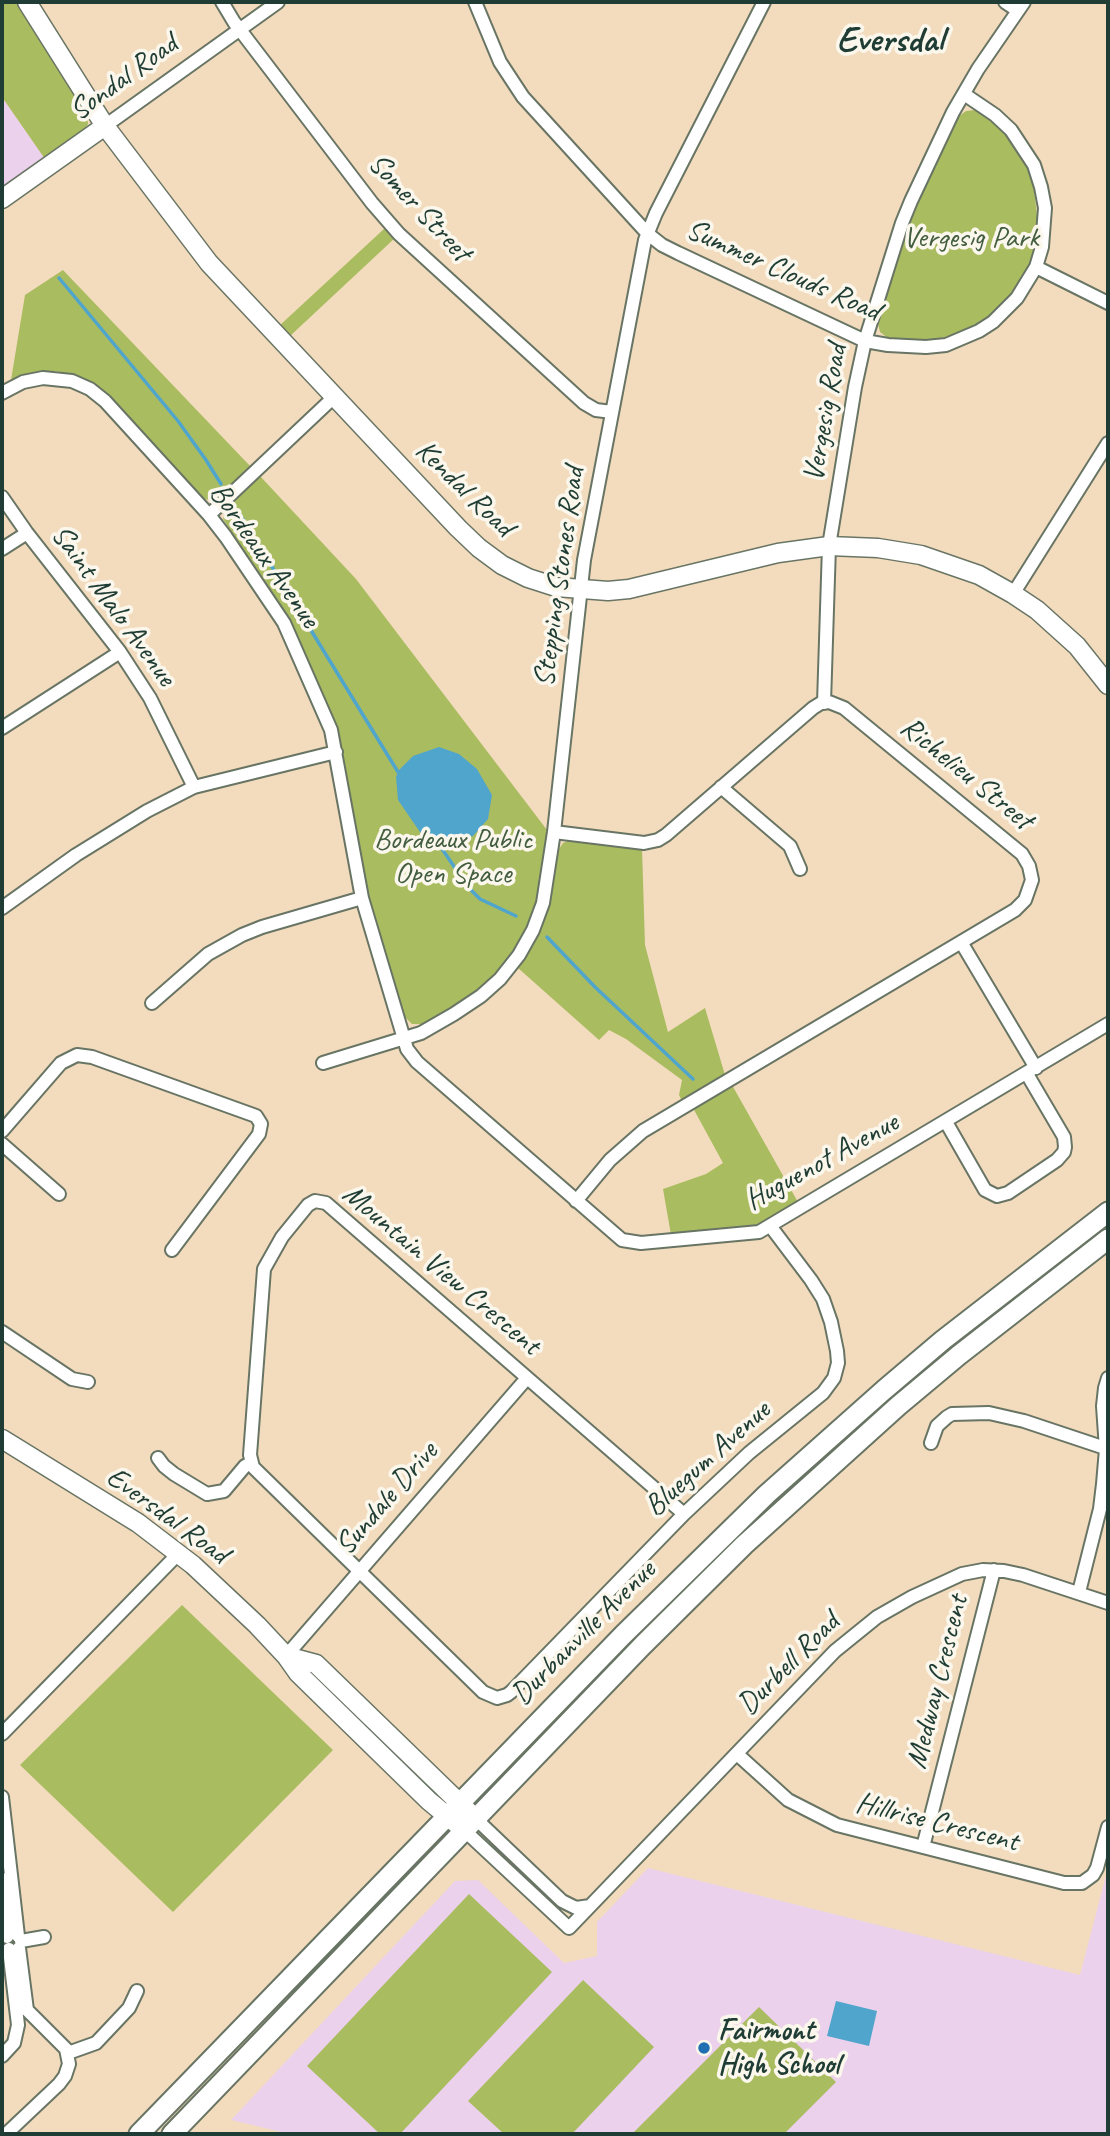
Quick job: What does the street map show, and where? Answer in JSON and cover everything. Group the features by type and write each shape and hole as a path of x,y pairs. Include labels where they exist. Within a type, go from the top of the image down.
{"main road":[{"name":"Durbanville Avenue","path":"139,2134 623,1635 767,1494 943,1340 1108,1212"},
{"name":"Durbanville Avenue","path":"172,2134 682,1605 818,1477 959,1355 1108,1239"}],"street":[{"name":"Kendal Road","path":"27,2 105,126 209,263 458,528 489,556 528,578 556,587 608,591 629,589 778,553 829,545 878,548 921,555 979,575 1013,594 1059,628 1108,685"},
{"name":"Somer Street","path":"222,2 372,203 399,234 584,403 592,408 612,412"},
{"name":"Sondal Road","path":"2,199 278,2"},
{"name":"Summer Clouds Road","path":"475,2 500,62 518,89 648,234 678,253 865,341 926,348 962,340 1007,310 1037,267 1045,228 1045,208 1034,165 1011,130 995,115 964,94"},
{"name":"Stepping Stones Road","path":"323,1063 421,1033 481,996 500,979 519,955 533,930 543,903 554,832 584,560 648,234 764,2"},
{"path":"1005,2 1021,6"},
{"name":"Vergesig Road","path":"824,703 829,545 865,341 906,212 953,112 1021,6"},
{"path":"1037,267 1108,303"},
{"name":"Bordeaux Avenue","path":"2,393 23,382 43,378 72,381 90,389 105,401 209,515 267,596 290,634 327,718 336,752 362,898 403,1038"},
{"path":"209,515 334,397"},
{"path":"1013,594 1108,443"},
{"name":"Saint Malo Avenue","path":"2,497 120,652 150,698 194,787"},
{"path":"2,550 27,533"},
{"path":"2,729 120,652"},
{"path":"554,832 653,842 666,835 813,708 824,703"},
{"name":"Richelieu Street","path":"576,1201 610,1160 643,1131 1015,910 1026,900 1032,880 1026,859 844,708 834,703 824,703"},
{"path":"2,908 76,855 146,811 194,787 336,752"},
{"path":"721,787 790,846 800,869"},
{"path":"152,1003 208,954 242,935 362,898"},
{"path":"946,1122 985,1191 997,1196 1008,1193 1057,1160 1065,1147 1064,1137 1032,1071 961,942"},
{"name":"Huguenot Avenue","path":"403,1038 417,1062 622,1240 635,1244 759,1233 1108,1024"},
{"path":"2,1131 61,1063 77,1055 92,1057 257,1116 261,1124 259,1135 172,1250"},
{"path":"2,1144 59,1194"},
{"name":"Mountain View Crescent","path":"251,1463 264,1269 282,1237 314,1201 326,1203 684,1514"},
{"name":"Bluegum Avenue","path":"359,1571 483,1692 496,1698 511,1692 684,1514 749,1453 831,1385 837,1371 837,1351 823,1300 771,1227"},
{"path":"2,1332 72,1379 88,1382"},
{"name":"Sundale Drive","path":"286,1656 527,1378"},
{"path":"1079,1592 1100,1508 1107,1449 1103,1406 1108,1378"},
{"path":"931,1443 937,1426 947,1417 989,1413 1016,1418 1107,1449"},
{"name":"Eversdal Road","path":"2,1439 138,1523 178,1553 226,1595 286,1656 298,1672 470,1824"},
{"path":"158,1458 174,1474 207,1494 224,1491 245,1466 251,1463 255,1471 359,1571"},
{"path":"2,1734 178,1553"},
{"name":"Durbell Road","path":"470,1824 569,1928 835,1651 877,1617 962,1574 993,1570 1023,1575 1108,1603"},
{"name":"Medway Crescent","path":"923,1847 993,1570"},
{"name":"Hillrise Crescent","path":"737,1754 778,1793 837,1825 1064,1883 1076,1884 1088,1880 1097,1868 1108,1827"},
{"path":"2,1797 18,2025 14,2043 2,2056"},
{"path":"470,1824 562,1901 576,1908 591,1905"},
{"path":"2,1879 11,1943 26,2007 62,2044 68,2053 69,2064 65,2076 6,2134"},
{"path":"11,1943 44,1937"},
{"path":"68,2053 96,2043 129,2008 137,1991"}],"shaded area":[{"path":"2,97 45,159 2,189"},
{"name":"Fairmont High School","path":"648,1868 1080,1975 1108,1868 1108,2134 290,2134 231,2120 455,1881 478,1880 564,1963 597,1956 597,1922"}],"green space":[{"path":"2,2 18,2 87,114 88,124 84,131 45,159 2,97"},
{"name":"Vergesig Park","path":"975,110 994,122 1008,136 1022,156 1033,182 1038,223 1030,263 1017,287 1001,306 980,323 953,335 928,341 889,339 880,332 877,320 911,216 959,116 966,111"},
{"path":"385,228 395,238 289,337 279,326"},
{"path":"63,270 251,467 218,499 208,500 201,497 106,393 87,380 54,371 32,373 11,380 25,295"},
{"name":"Bordeaux Public Open Space","path":"260,476 356,579 547,830 537,903 520,941 501,968 481,988 424,1024 412,1024 402,1014 366,888 337,729 290,620 223,519 226,509"},
{"name":"Bordeaux Public Open Space","path":"570,840 642,848 645,945 668,1032 705,1008 725,1075 682,1101 679,1095 682,1080 626,1039 609,1030 599,1040 518,968 533,946 547,912 559,849 563,843"},
{"path":"732,1085 799,1204 750,1227 671,1235 663,1189 706,1174 723,1163 693,1108"},
{"path":"182,1605 333,1750 173,1912 20,1765"},
{"path":"469,1894 552,1972 400,2134 380,2134 307,2066"},
{"path":"583,1980 654,2047 572,2134 504,2134 468,2101"},
{"path":"759,2007 836,2082 784,2134 632,2134"}],"water":[{"path":"439,747 459,754 477,769 492,795 488,819 473,836 442,841 422,835 398,800 396,777 399,770 413,756"},
{"path":"836,2001 877,2011 869,2046 827,2036"}],"waterway":[{"path":"59,278 178,421 221,484"},
{"path":"239,513 398,772"},
{"path":"436,840 468,887 480,899 516,916"},
{"path":"547,937 595,987 693,1079"}],"place":[{"name":"Fairmont High School","path":"704,2048"}],"district":[{"name":"Eversdal","path":"890,41"}]}
